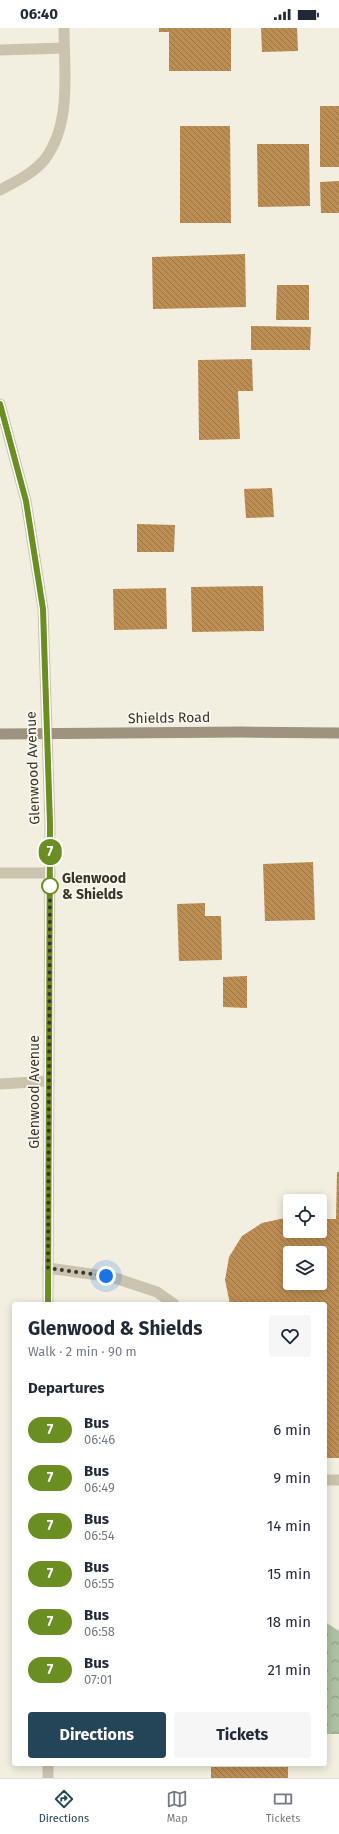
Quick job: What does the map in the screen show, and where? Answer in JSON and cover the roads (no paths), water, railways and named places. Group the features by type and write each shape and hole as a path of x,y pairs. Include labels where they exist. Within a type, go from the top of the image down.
{"main road":[{"name":"Shields Road","path":"0,734 47,735 241,732 339,734"}],"street":[{"path":"0,190 24,177 44,159 58,136 64,108 64,28"},
{"path":"0,50 64,48"},
{"name":"Glenwood Avenue","path":"0,404 26,501 43,609 50,874 48,1302"},
{"path":"0,873 50,874"},
{"path":"0,1084 49,1081"},
{"path":"48,1268 112,1277 157,1292 171,1302"},
{"path":"327,1480 339,1480"},
{"path":"48,1766 48,1778"}],"place":[{"name":"Glenwood & Shields","path":"50,886"}]}
